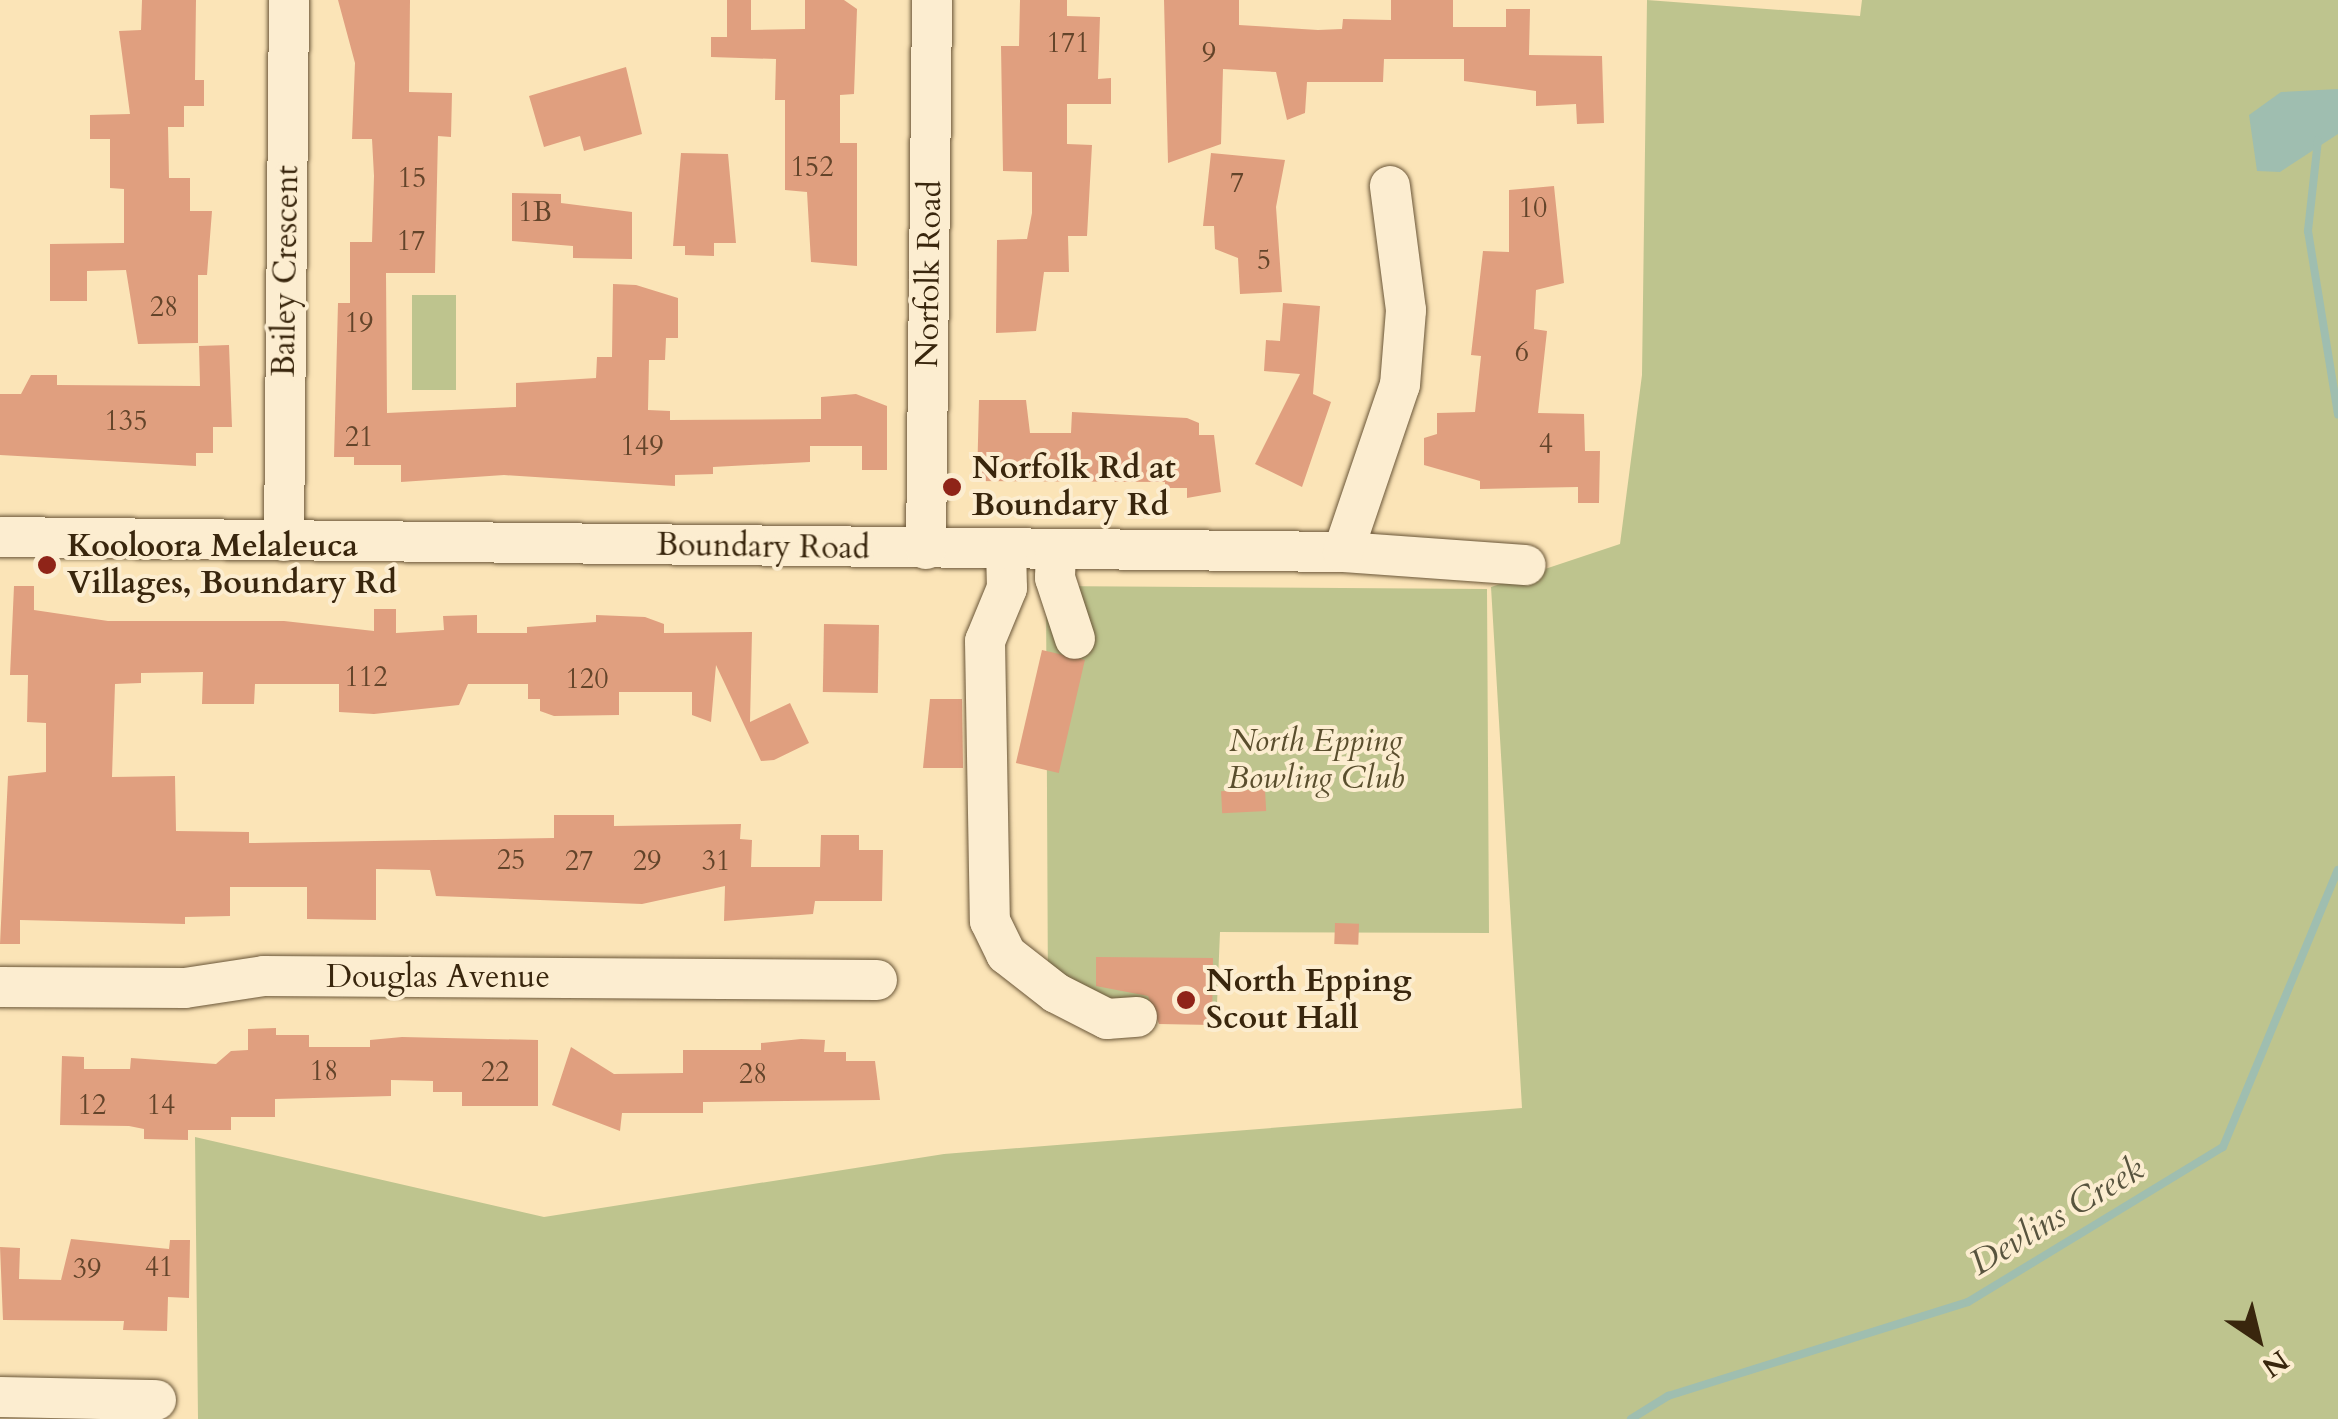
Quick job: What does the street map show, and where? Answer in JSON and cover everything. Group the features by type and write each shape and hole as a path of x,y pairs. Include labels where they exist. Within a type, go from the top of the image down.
{"street":[{"name":"Bailey Crescent","path":"284,542 289,0"},
{"name":"Norfolk Road","path":"926,549 932,0"},
{"path":"1343,552 1400,385 1406,310 1390,186"},
{"name":"Boundary Road","path":"0,537 1343,552 1526,565"},
{"path":"1006,548 1007,588 985,640 990,921 1006,954 1056,993 1107,1020 1136,1017"},
{"path":"1056,549 1055,578 1075,639"},
{"name":"Douglas Avenue","path":"0,987 185,988 264,976 878,980"},
{"path":"0,1396 156,1400"}],"green space":[{"path":"1647,0 1860,16 1862,0 2338,0 2338,1419 198,1419 195,1137 544,1217 944,1154 1522,1108 1491,587 1620,544 1642,375"},
{"path":"412,295 456,295 456,390 412,390"},
{"name":"North Epping Bowling Club","path":"1046,586 1487,589 1489,933 1220,932 1217,1004 1048,1001"}],"shaded area":[{"path":"2338,89 2338,134 2280,172 2257,171 2249,115 2281,92"}],"building":[{"path":"142,0 196,0 195,80 204,80 204,106 184,106 184,127 168,127 169,178 190,178 190,211 212,211 207,275 198,275 198,343 138,344 126,270 87,271 87,301 50,301 50,244 124,243 124,189 110,188 110,139 90,139 90,115 130,114 119,31 141,30"},
{"path":"338,0 410,0 409,92 452,93 451,137 438,136 435,273 386,273 387,413 516,407 516,383 596,378 597,357 612,357 613,284 636,285 678,298 678,338 666,338 665,360 649,360 648,410 670,411 670,420 821,419 821,397 856,394 887,406 887,470 862,470 862,446 810,446 810,462 713,467 713,474 675,475 675,486 504,475 401,482 401,465 354,465 354,457 334,457 338,303 350,303 350,242 372,242 374,176 372,139 352,139 355,63"},
{"path":"727,0 751,0 751,30 805,29 805,0 844,0 857,9 854,94 840,95 840,143 857,143 857,266 811,262 807,192 785,190 785,100 775,100 776,59 711,57 711,37 727,37"},
{"path":"1020,0 1067,0 1067,16 1100,17 1098,79 1111,78 1111,104 1067,104 1067,144 1092,145 1087,236 1068,236 1069,272 1044,272 1036,331 996,333 997,240 1027,239 1032,213 1032,172 1003,171 1001,46 1019,46"},
{"path":"1164,0 1239,0 1239,25 1318,30 1342,29 1343,19 1391,20 1391,0 1453,0 1453,27 1506,27 1506,9 1530,9 1529,55 1602,56 1604,123 1577,124 1576,104 1536,106 1536,91 1464,81 1464,59 1384,59 1383,82 1307,82 1305,113 1287,120 1276,72 1223,69 1221,144 1168,163"},
{"path":"626,67 642,134 584,151 580,136 544,147 529,96"},
{"path":"681,153 728,154 736,243 714,243 714,256 685,255 685,246 673,246"},
{"path":"1211,153 1285,160 1276,207 1282,292 1240,294 1238,258 1215,249 1214,226 1203,226"},
{"path":"1554,186 1564,283 1536,290 1534,329 1547,331 1538,413 1584,414 1585,451 1600,451 1599,503 1578,503 1578,487 1480,489 1480,481 1424,465 1424,438 1437,434 1437,413 1475,412 1481,356 1471,355 1483,251 1509,252 1509,190"},
{"path":"512,193 561,194 561,203 632,212 632,259 573,258 573,246 512,241"},
{"path":"1283,303 1320,306 1313,394 1331,402 1302,487 1255,464 1300,374 1264,371 1266,340 1280,341"},
{"path":"229,345 232,427 213,427 213,453 196,453 196,466 0,455 0,394 21,394 31,375 57,375 57,385 200,386 199,346"},
{"path":"979,400 1026,400 1030,433 1071,433 1072,412 1187,418 1199,423 1199,435 1214,435 1221,492 1187,498 1187,488 1165,488 1165,482 977,481"},
{"path":"14,586 34,586 34,610 108,621 284,621 374,631 374,609 396,609 396,633 444,630 443,616 477,615 477,633 527,633 527,627 596,622 596,615 645,617 664,624 664,633 752,632 750,722 790,703 809,743 774,760 761,761 716,665 711,722 692,715 692,692 619,692 619,715 554,716 540,711 540,699 528,699 528,684 468,684 459,705 374,714 339,712 339,684 255,684 254,704 202,704 203,672 141,673 141,683 115,684 112,777 175,776 176,831 249,832 249,843 554,838 554,815 614,815 614,826 741,824 740,839 752,840 751,867 820,867 821,835 859,835 859,850 883,850 882,901 815,901 813,914 724,921 725,886 642,904 436,896 430,870 376,869 376,920 307,919 307,887 230,887 230,916 185,917 185,924 20,920 20,944 0,944 8,776 46,772 46,723 27,722 28,675 10,675"},
{"path":"824,624 879,625 878,693 823,692"},
{"path":"1042,650 1085,660 1059,773 1016,763"},
{"path":"930,699 962,699 963,768 923,768"},
{"path":"1265,789 1266,811 1222,813 1221,791"},
{"path":"1335,923 1359,924 1358,945 1334,944"},
{"name":"North Epping Scout Hall","path":"1096,957 1213,958 1212,1025 1159,1024 1148,996 1096,986"},
{"path":"276,1028 276,1035 309,1035 309,1047 370,1047 370,1040 402,1037 538,1040 538,1106 462,1106 462,1092 433,1092 433,1081 391,1080 391,1096 275,1099 275,1117 231,1117 231,1130 188,1130 188,1140 144,1139 144,1129 129,1126 60,1125 62,1056 84,1057 84,1069 130,1069 131,1058 216,1064 231,1051 248,1050 248,1029"},
{"path":"825,1040 824,1052 846,1052 846,1061 875,1061 880,1100 703,1102 703,1113 622,1113 620,1131 552,1105 571,1047 614,1074 683,1073 683,1050 761,1050 761,1043"},
{"path":"71,1239 169,1249 170,1240 190,1240 189,1298 168,1297 167,1331 123,1330 124,1321 3,1320 0,1247 20,1248 19,1279 61,1280"}],"waterway":[{"name":"Devlins Creek","path":"2318,140 2308,231 2338,415"},
{"name":"Devlins Creek","path":"1631,1419 1668,1396 1968,1302 2223,1147 2338,870"}],"place":[{"name":"Norfolk Rd at Boundary Rd","path":"952,487"},
{"name":"Kooloora Melaleuca Villages, Boundary Rd","path":"47,565"},
{"name":"North Epping Scout Hall","path":"1186,1000"}]}
